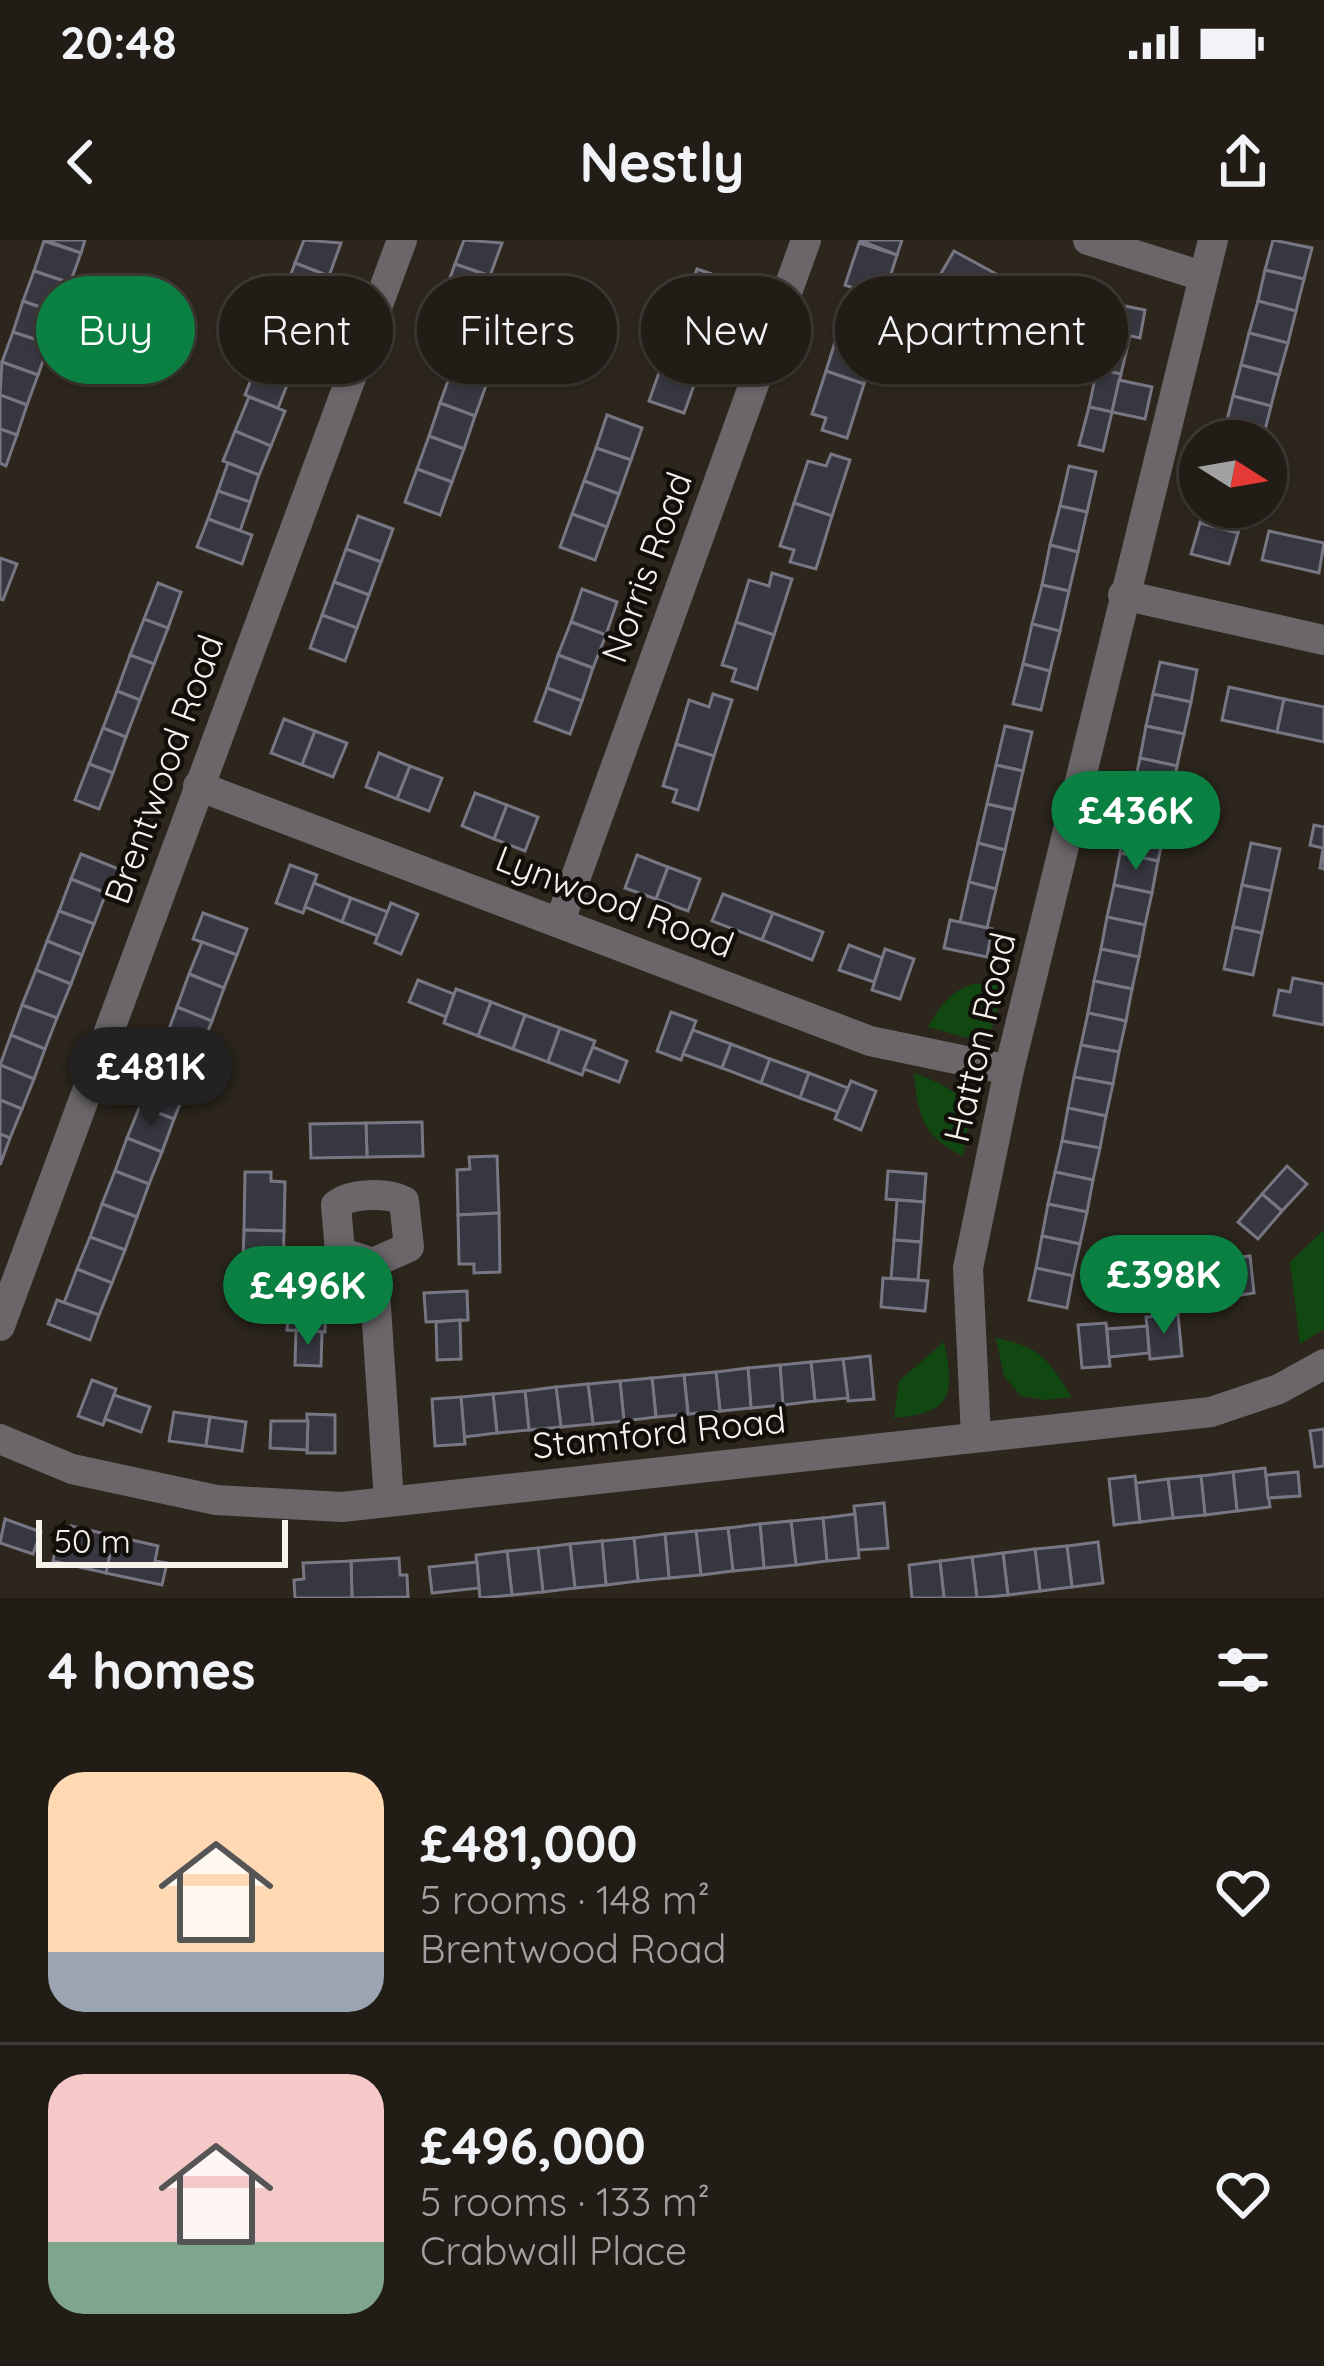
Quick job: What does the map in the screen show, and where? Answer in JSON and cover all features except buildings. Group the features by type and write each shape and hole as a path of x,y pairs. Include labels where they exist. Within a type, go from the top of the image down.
{"street":[{"name":"Brentwood Road","path":"0,1326 402,240"},
{"name":"Norris Road","path":"560,920 806,240"},
{"path":"1088,240 1202,276"},
{"name":"Hatton Road","path":"976,1437 968,1268 1009,1070 1213,240"},
{"path":"1123,595 1324,640"},
{"name":"Lynwood Road","path":"198,786 870,1041 1009,1070"},
{"path":"373,1263 389,1501"},
{"name":"Stamford Road","path":"0,1439 72,1468 216,1500 342,1507 1211,1412 1279,1389 1324,1364"}],"green space":[{"path":"973,984 1004,984 994,1024 985,1036 967,1038 928,1027 952,995"},
{"path":"914,1073 945,1086 962,1101 968,1123 963,1156 930,1132 918,1102"},
{"path":"1324,1230 1324,1329 1300,1344 1290,1262"},
{"path":"996,1338 1042,1357 1072,1397 1021,1396 1004,1376"},
{"path":"944,1342 949,1376 945,1398 928,1411 894,1418 899,1381"}]}
